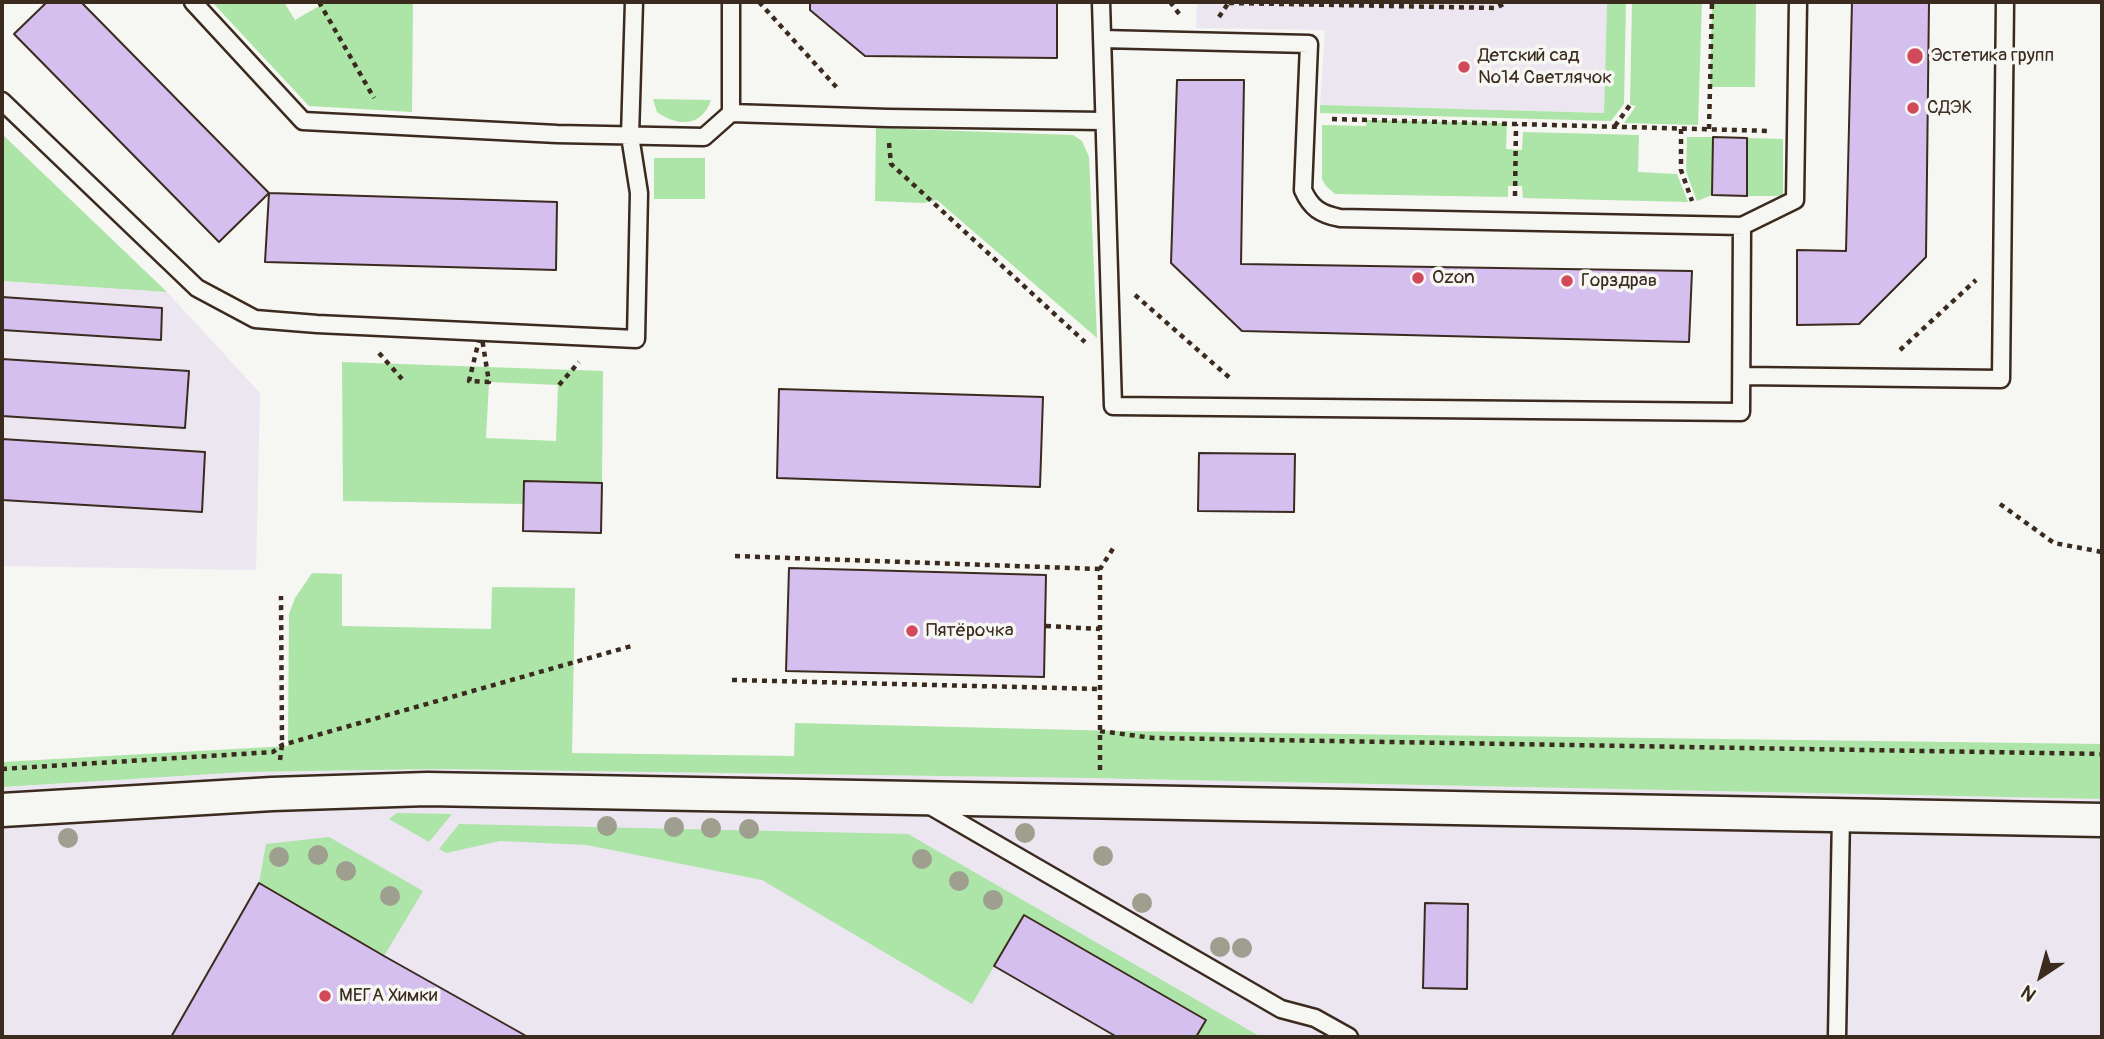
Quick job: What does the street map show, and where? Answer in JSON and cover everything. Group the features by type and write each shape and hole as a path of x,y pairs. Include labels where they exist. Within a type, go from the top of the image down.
{"street":[{"path":"2,810 427,789 2102,820"}],"lane":[{"path":"193,2 303,121 704,137 732,113 1103,121"},
{"path":"2,102 197,288 255,319 636,339 639,192 630,136 634,2"},
{"path":"731,2 732,113"},
{"path":"1101,2 1113,406 1741,412 1742,226"},
{"path":"1102,39 1309,44 1303,190 1310,205 1323,214 1340,218 1742,226 1796,200 1798,2"},
{"path":"1742,376 2001,379 2005,2"},
{"path":"918,800 1281,1009 1315,1018 1349,1037"},
{"path":"1837,1037 1841,815"}],"path":[{"path":"319,2 391,125"},
{"path":"759,2 864,117"},
{"path":"1228,2 1496,8 1507,2"},
{"path":"1709,129 1712,2"},
{"path":"1615,127 1630,105"},
{"path":"888,118 891,164 1112,366"},
{"path":"1306,118 1796,132"},
{"path":"1515,221 1516,124"},
{"path":"1681,129 1681,170 1702,225"},
{"path":"1871,377 2002,255"},
{"path":"1108,271 1262,407"},
{"path":"2000,504 2054,543 2102,552"},
{"path":"1100,778 1100,569 1114,547"},
{"path":"735,556 1100,569"},
{"path":"281,596 282,745"},
{"path":"1045,626 1100,629"},
{"path":"2,769 273,752 282,745 635,645"},
{"path":"732,680 1099,689"},
{"path":"1100,731 1153,738 2102,754"}],"shaded area":[{"name":"Детский сад №14 Светлячок","path":"1197,2 1607,2 1604,113 1320,105 1325,30 1196,28"},
{"path":"2,281 167,292 260,393 256,570 2,566"},
{"path":"435,769 1085,778 2102,799 2102,1037 2,1037 2,787 246,772"}],"green space":[{"path":"212,2 284,2 295,20 321,5 319,2 413,2 412,112 309,106"},
{"path":"1607,2 1626,2 1624,104 1611,121 1320,113 1320,105 1604,113"},
{"path":"1632,2 1702,2 1698,125 1624,123 1636,106 1630,105"},
{"path":"1712,2 1756,2 1755,87 1710,87"},
{"path":"653,99 711,100 702,115 695,120 681,122 657,112"},
{"path":"1367,120 1507,123 1506,149 1522,150 1523,132 1639,135 1638,172 1677,174 1688,202 1523,198 1522,186 1508,186 1508,197 1335,194 1322,179 1322,125 1366,126"},
{"path":"876,128 1073,135 1082,141 1089,157 1097,338 937,200 923,203 875,201"},
{"path":"2,134 167,292 2,281"},
{"path":"1687,137 1713,137 1712,195 1697,201 1686,171"},
{"path":"1747,138 1783,139 1783,196 1747,196"},
{"path":"654,158 705,158 705,199 654,199"},
{"path":"342,362 603,371 602,483 524,481 523,504 343,501","holes":["489,382 558,385 556,441 486,438"]},
{"path":"312,573 342,574 342,626 491,629 492,587 575,588 572,753 794,756 795,723 1118,731 2102,744 2102,799 1085,778 435,769 246,772 2,787 2,762 288,746 289,614 295,598"},
{"path":"397,813 452,814 429,842 389,819"},
{"path":"459,824 908,834 1261,1037 1196,1037 1205,1021 1024,915 972,1004 762,880 587,845 500,841 446,853 439,849"},
{"path":"329,837 423,891 384,956 259,883 266,844"}],"building":[{"path":"47,2 81,2 269,193 219,242 14,34"},
{"path":"810,2 1057,2 1057,58 865,56 810,10"},
{"path":"1852,2 1929,2 1926,257 1859,324 1797,325 1797,250 1846,251"},
{"path":"1177,80 1244,80 1241,264 1692,271 1689,342 1242,331 1171,263"},
{"path":"1713,137 1747,138 1747,196 1712,195"},
{"path":"269,193 557,202 556,270 265,262"},
{"path":"2,297 162,308 161,340 2,330"},
{"path":"2,359 189,371 185,428 2,416"},
{"path":"779,389 1043,397 1040,487 777,478"},
{"path":"2,439 205,452 202,512 2,500"},
{"path":"1199,453 1295,454 1294,512 1198,511"},
{"path":"524,481 602,483 601,533 523,531"},
{"path":"789,568 1046,575 1044,677 786,671"},
{"name":"МЕГА Химки","path":"259,883 384,956 528,1037 171,1037"},
{"path":"1425,903 1468,904 1467,989 1423,988"},
{"path":"1024,915 1206,1020 1196,1037 1117,1037 994,966"}],"place":[{"name":"Эстетика групп","path":"1915,56"},
{"name":"Детский сад №14 Светлячок","path":"1464,67"},
{"name":"СДЭК","path":"1913,108"},
{"name":"Ozon","path":"1418,278"},
{"name":"Горздрав","path":"1567,281"},
{"name":"Пятёрочка","path":"912,631"},
{"name":"МЕГА Химки","path":"325,996"}]}
